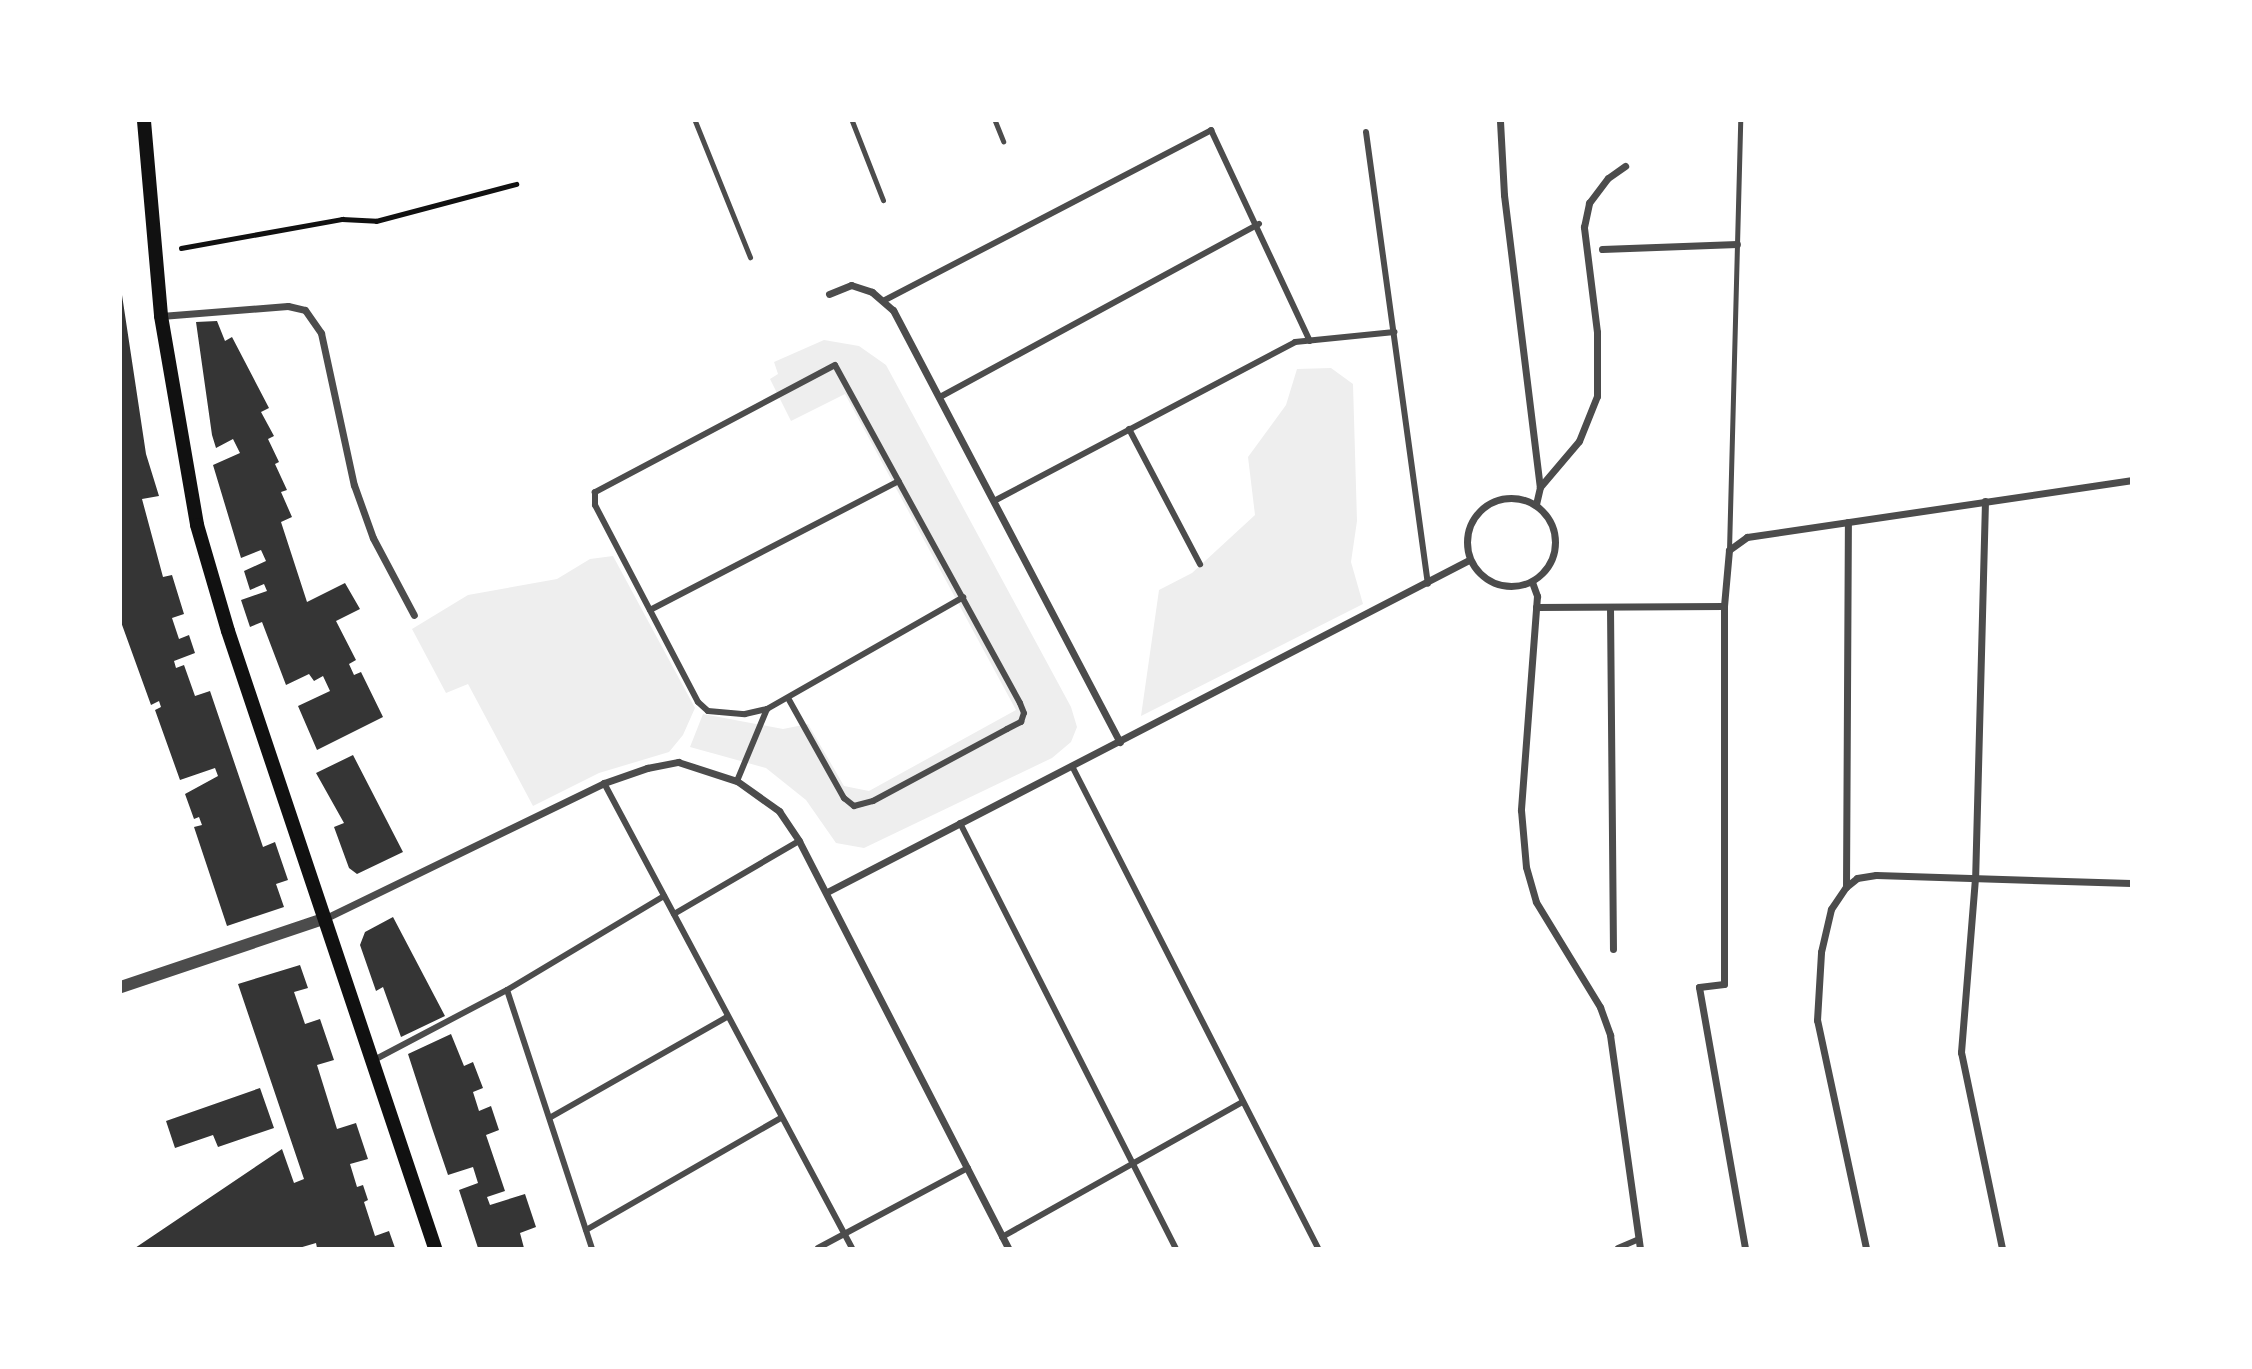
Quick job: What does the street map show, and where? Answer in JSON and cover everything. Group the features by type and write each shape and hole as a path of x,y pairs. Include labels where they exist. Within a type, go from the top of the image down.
{"main road":[{"path":"144,121 161,316 197,525 228,631 435,1248"}],"street":[{"path":"1500,121 1504,195 1540,487 1536,505"},
{"path":"885,300 1211,130 1259,225 1310,341"},
{"path":"1366,132 1428,584"},
{"path":"1540,487 1579,441 1597,396 1597,332 1584,227 1588,203 1608,178 1625,166"},
{"path":"940,397 1259,225"},
{"path":"1602,248 1737,244"},
{"path":"829,294 851,285 885,300 940,397 1120,742"},
{"path":"161,316 288,306 305,310 321,332 342,436 368,525 414,615"},
{"path":"994,501 1295,342 1394,332"},
{"path":"788,698 844,798 853,806 873,801 1021,722 1020,703 963,597 835,365 595,492 595,505 698,702 709,711 745,714 767,709 963,597"},
{"path":"1129,429 1200,564"},
{"path":"1745,1248 1699,987 1724,984 1724,606 1729,550 1747,537 2131,480"},
{"path":"650,610 899,481"},
{"path":"1501,498 1536,505 1553,527 1556,543 1545,572 1532,582 1517,587 1493,583 1469,560 1468,528 1487,504 1501,498"},
{"path":"1985,501 1975,878 1961,1052 2002,1248"},
{"path":"1846,887 1848,522"},
{"path":"827,892 1428,584 1469,560"},
{"path":"1532,582 1536,607 1521,810 1526,867 1536,902 1600,1007 1610,1035 1640,1248"},
{"path":"1536,607 1724,606"},
{"path":"1610,607 1613,949"},
{"path":"737,781 767,709"},
{"path":"121,987 326,918 604,783 678,762 737,781 779,811 827,892 1008,1248"},
{"path":"1072,766 1318,1248"},
{"path":"604,783 852,1248"},
{"path":"960,822 1176,1248"},
{"path":"674,914 799,841"},
{"path":"1866,1248 1817,1020 1821,952 1831,909 1846,887 1857,878 1876,876 2131,883"},
{"path":"374,1060 507,990 664,896"},
{"path":"507,990 592,1248"},
{"path":"551,1117 727,1017"},
{"path":"1002,1237 1243,1102"},
{"path":"586,1230 781,1118"},
{"path":"818,1248 968,1168"},
{"path":"1618,1248 1639,1239"}],"lane":[{"path":"695,121 750,257"},
{"path":"852,121 883,200"},
{"path":"995,121 1003,141"},
{"path":"1729,550 1740,121"}],"path":[{"path":"181,248 342,219 376,221 516,184"}],"shaded area":[{"path":"824,340 859,346 886,365 1071,707 1077,727 1071,742 1052,758 864,848 836,843 806,800 766,768 690,747 703,714 783,729 808,724 844,786 869,791 1016,710 845,394 791,421 770,379 778,374 774,362"},
{"path":"1331,368 1353,384 1357,521 1351,562 1363,604 1141,716 1159,590 1192,573 1255,515 1248,457 1286,405 1297,369"},
{"path":"613,556 695,708 683,735 669,752 599,773 533,806 468,684 446,693 412,629 468,595 557,579 590,559"}],"building":[{"path":"122,295 146,454 159,496 142,499 163,577 172,575 184,614 172,618 179,639 189,635 195,653 174,661 176,668 184,665 195,696 210,691 263,847 275,842 288,880 276,884 284,907 227,926 194,827 202,825 199,817 194,819 185,794 218,776 215,768 180,780 155,710 161,707 159,701 151,705 121,622"},
{"path":"217,321 225,341 232,337 269,408 261,412 274,436 268,439 279,462 275,464 287,490 281,492 292,517 281,522 307,602 345,583 360,609 336,621 356,660 349,664 354,675 361,672 383,717 317,750 298,706 330,691 323,676 314,681 309,674 286,685 262,622 250,627 241,600 267,591 264,584 250,590 244,571 266,561 261,550 241,558 213,465 240,453 233,439 216,448 212,435 196,322"},
{"path":"353,755 403,852 357,874 349,868 334,827 344,823 316,773"},
{"path":"393,917 445,1016 401,1037 383,987 376,991 360,945 365,932"},
{"path":"300,965 308,988 294,992 305,1024 320,1019 334,1060 317,1065 337,1129 356,1123 368,1159 350,1164 357,1187 363,1185 368,1200 364,1202 375,1236 389,1231 395,1248 317,1248 316,1243 299,1248 135,1248 282,1149 294,1183 304,1179 238,984"},
{"path":"451,1034 464,1066 473,1062 483,1088 473,1092 479,1111 491,1106 499,1130 486,1135 505,1191 487,1197 490,1205 525,1194 536,1227 520,1233 524,1248 478,1248 459,1190 478,1183 473,1167 448,1175 408,1054"},
{"path":"260,1088 274,1128 218,1147 213,1135 175,1148 166,1121"}]}
